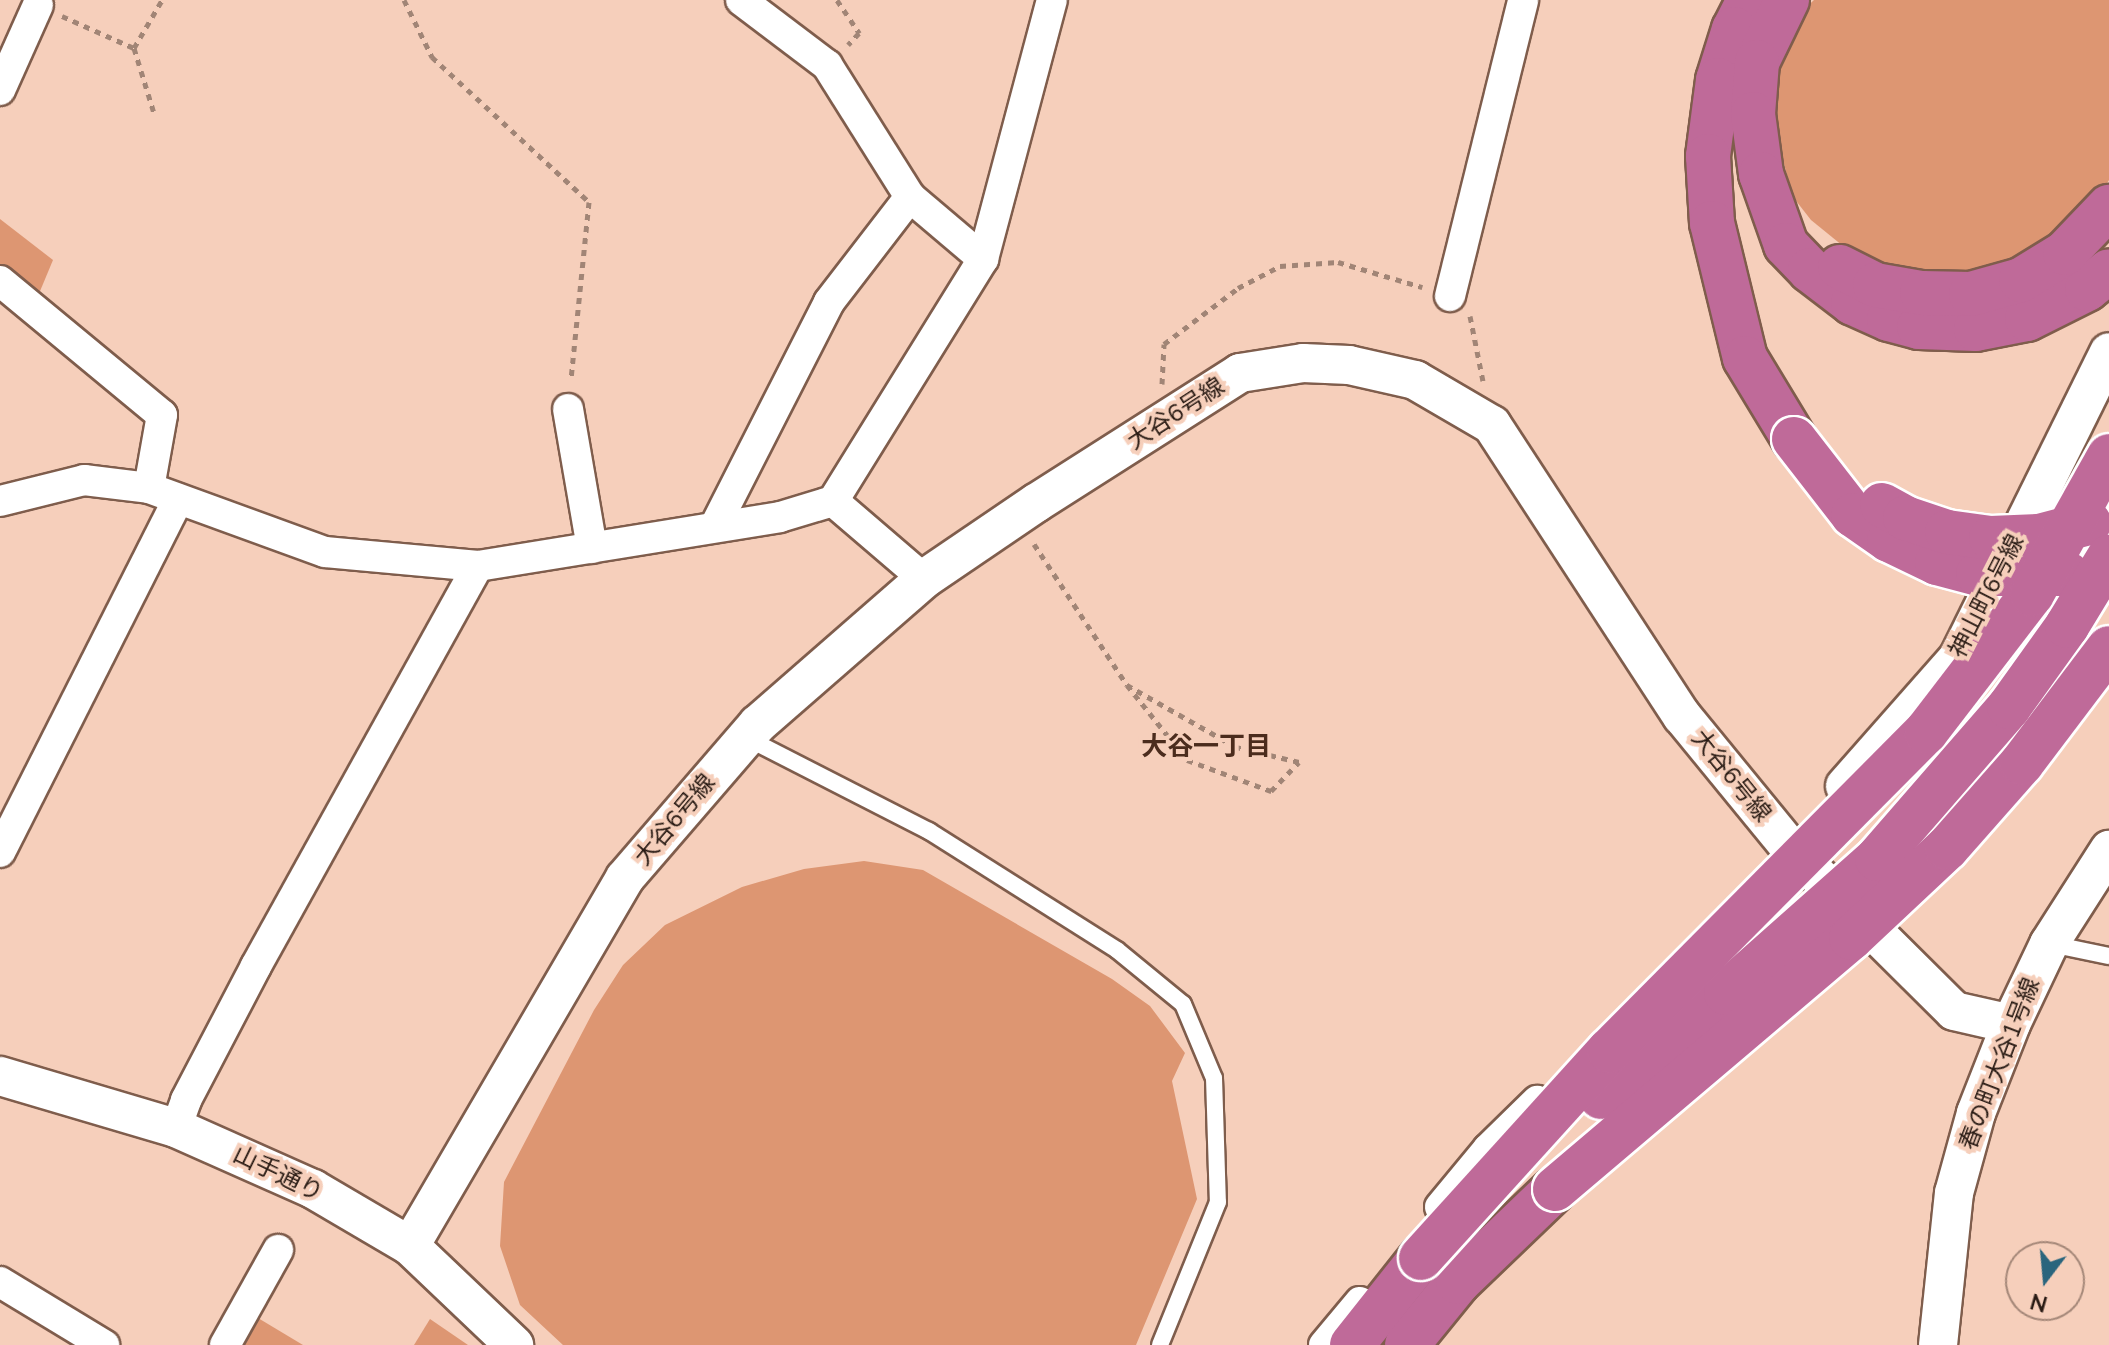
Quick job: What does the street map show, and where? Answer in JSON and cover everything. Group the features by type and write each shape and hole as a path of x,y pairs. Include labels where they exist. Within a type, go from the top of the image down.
{"highway":[{"path":"1749,0 1734,29 1718,80 1708,156 1712,223 1745,358 1794,439 1853,515 1889,540 1937,563 1978,574 2029,577 2109,568"},
{"path":"1787,0 1757,62 1753,114 1761,174 1786,245 1810,270 1853,303 1889,319 1919,327 1976,329 2027,319 2087,289 2109,271"},
{"path":"1761,174 1827,260 1875,285 1922,293 1971,294 2021,280 2065,253 2109,207"},
{"path":"1794,439 1873,499 1905,518 1947,532 1991,538 2039,536 2086,525 2109,513"},
{"path":"1352,1345 1421,1258 1609,1051 1926,732 2032,594 2109,456"},
{"path":"1421,1258 1537,1153 1726,993 1877,859 1945,786 2009,707 2067,626 2109,557"},
{"path":"1407,1345 1458,1282 1555,1189 1851,938 1947,848 2022,763 2109,648"}],"street":[{"path":"741,0 827,65 910,197 983,259"},
{"path":"0,501 84,480 149,488 325,552 478,566 780,517 833,501 983,259 1052,0"},
{"path":"1450,296 1523,0"},
{"path":"0,90 38,5"},
{"path":"715,526 829,302 910,197"},
{"path":"0,281 162,415 149,488"},
{"name":"神山町6号線","path":"1790,848 1958,658 2109,352"},
{"name":"大谷6号線","path":"410,1246 625,878 745,737 924,579 1016,516 1240,373 1303,363 1349,365 1415,380 1492,425 1682,716 1790,848 1954,1011 2011,1024"},
{"path":"568,409 592,548"},
{"path":"0,852 178,499"},
{"path":"833,501 924,579"},
{"path":"176,1128 186,1100 256,966 478,566"},
{"path":"1324,1345 1488,1149 1790,848"},
{"name":"春の町大谷1号線","path":"1938,1345 1954,1193 1976,1113 2011,1024 2049,944 2109,850"},
{"name":"山手通り","path":"0,1076 176,1128 313,1189 410,1246 514,1345"},
{"path":"225,1345 278,1250"},
{"path":"0,1282 104,1345"}],"lane":[{"path":"745,737 929,831 1117,950 1183,1004 1214,1078 1218,1202 1160,1345"},
{"path":"2049,944 2109,956"}],"path":[{"path":"154,113 134,48 162,0"},
{"path":"404,0 432,57 589,202 568,409"},
{"path":"827,65 859,33 837,0"},
{"path":"38,5 134,48"},
{"path":"1164,344 1238,288 1280,266 1338,262 1450,296 1470,316 1482,378"},
{"path":"1016,516 1127,685 1187,760 1271,791 1299,762 1236,747 1127,685"}],"shaded area":[{"path":"1814,0 2109,0 2109,180 2101,193 2059,234 2023,258 1980,275 1920,279 1859,259 1811,220 1793,197 1773,124 1775,71 1797,16"},
{"path":"0,219 53,260 38,296 0,268"},
{"path":"864,861 923,870 1112,979 1150,1006 1185,1053 1172,1081 1197,1199 1136,1345 563,1345 520,1305 500,1246 504,1182 594,1010 623,965 665,925 742,887 804,869"},
{"path":"258,1318 303,1345 242,1345"},
{"path":"430,1319 468,1345 414,1345"}],"district":[{"name":"大谷一丁目","path":"1206,747"}]}
